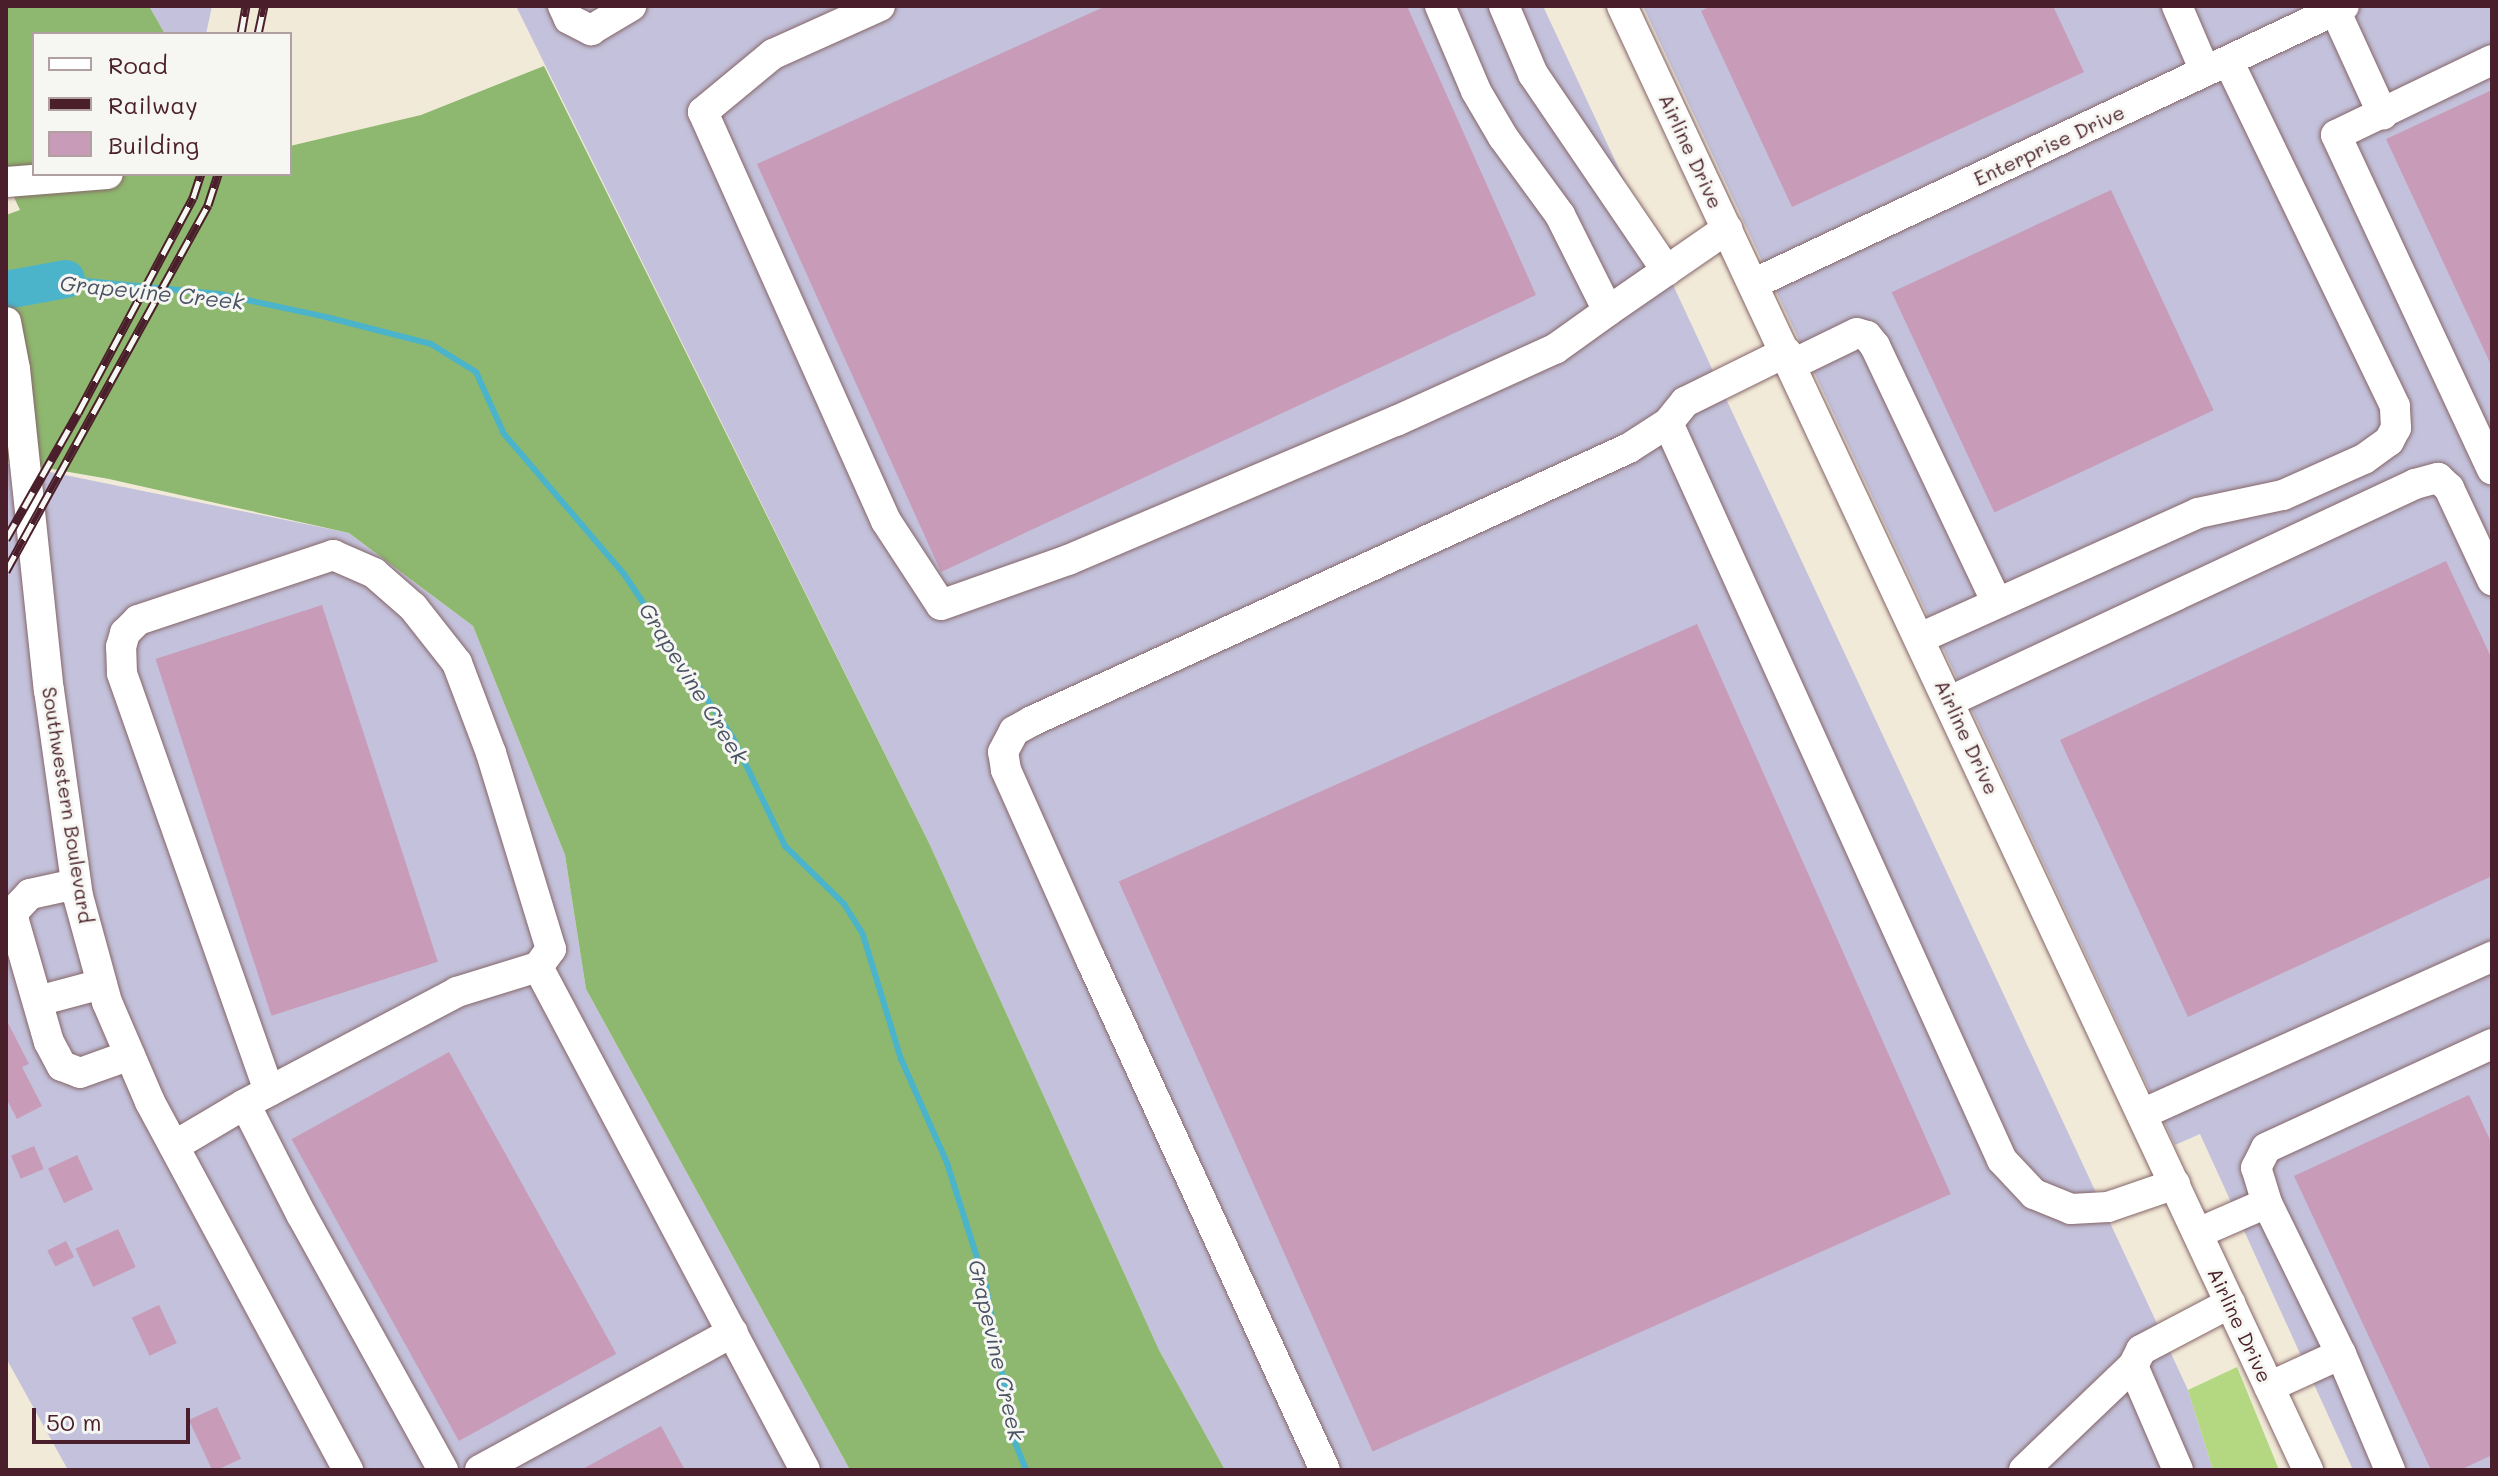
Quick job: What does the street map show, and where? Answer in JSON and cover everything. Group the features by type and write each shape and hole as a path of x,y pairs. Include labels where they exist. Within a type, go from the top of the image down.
{"street":[{"path":"563,6 569,19 591,30 631,6"},
{"path":"880,6 773,54 703,112 886,521 941,605 1068,560 1396,421 1555,349 1727,229"},
{"path":"1440,6 1476,91 1503,137 1560,215 1608,311"},
{"path":"1504,6 1533,74 1667,271"},
{"name":"Airline Drive","path":"1622,6 2308,1470"},
{"path":"1920,638 2198,513 2235,507 2297,489 2364,459 2389,441 2396,428 2395,406 2217,67 2177,6"},
{"path":"2340,8 2383,115"},
{"name":"Enterprise Drive","path":"1753,284 2340,8"},
{"path":"2491,464 2336,135 2492,60"},
{"path":"6,182 82,176"},
{"name":"Southwestern Boulevard","path":"6,322 15,369 49,690 76,884 102,984 130,1055 174,1146 348,1470"},
{"path":"1325,1470 1006,770 1003,752 1014,731 1629,448 1668,423 1685,402 1788,358 1857,333 1867,336 1875,346 1997,603"},
{"path":"1668,423 2002,1160 2034,1194 2071,1209 2108,1207 2175,1184"},
{"path":"1950,701 2415,484 2438,478 2449,488 2492,580"},
{"path":"174,1146 257,1098 457,992 538,967 551,949 491,753 457,663 413,607 374,573 333,555 138,620 125,633 121,647 122,673 257,1098 301,1214 443,1470"},
{"path":"76,884 30,894 14,911 14,921 49,1042 62,1066 80,1073 130,1055"},
{"path":"2142,1114 2492,957"},
{"path":"538,967 805,1470"},
{"path":"38,1001 102,984"},
{"path":"2390,1470 2341,1354 2267,1203 2256,1168 2266,1148 2492,1044"},
{"path":"2198,1233 2267,1203"},
{"path":"2024,1470 2133,1366 2141,1350 2230,1303"},
{"path":"480,1470 733,1332"},
{"path":"2269,1387 2341,1354"},
{"path":"2133,1366 2178,1470"}],"shaded area":[{"path":"149,6 212,6 206,32 164,32"},
{"path":"516,6 1543,6 2188,1390 2213,1470 1225,1470 1159,1350 929,843"},
{"path":"1643,6 2492,6 2492,1470 2353,1470 2200,1134 2175,1145"},
{"path":"6,463 349,533 473,626 565,855 586,989 850,1470 68,1470 6,1358"}],"green space":[{"path":"6,6 149,6 164,32 32,32 32,176 292,176 292,146 421,115 544,66 929,843 1159,1350 1225,1470 850,1470 586,989 565,855 473,626 349,533 109,479 6,461 6,215 20,210 6,180"},
{"path":"2237,1367 2279,1470 2213,1470 2188,1390"}],"building":[{"path":"1106,6 1407,6 1536,295 941,572 757,164"},
{"path":"1711,6 2053,6 2084,72 1792,207 1701,11"},
{"path":"2492,90 2492,367 2386,139"},
{"path":"2111,190 2214,410 1994,513 1892,292"},
{"path":"2446,561 2492,659 2492,876 2188,1017 2060,740"},
{"path":"322,605 438,962 271,1016 156,659"},
{"path":"1697,624 1951,1194 1373,1452 1119,881"},
{"path":"6,1019 29,1064 22,1067 42,1106 17,1119 6,1098"},
{"path":"449,1052 616,1354 459,1441 292,1139"},
{"path":"2469,1095 2492,1144 2492,1455 2460,1470 2431,1470 2294,1176"},
{"path":"34,1146 44,1169 21,1179 11,1156"},
{"path":"77,1155 93,1189 64,1203 48,1169"},
{"path":"118,1229 136,1267 93,1287 75,1249"},
{"path":"66,1241 74,1257 55,1267 47,1251"},
{"path":"159,1305 177,1343 150,1356 132,1318"},
{"path":"217,1407 241,1459 212,1470 189,1420"},
{"path":"661,1426 685,1470 581,1470"}],"waterway":[{"name":"Grapevine Creek","path":"66,279 219,294 326,317 431,344 476,372 504,434 624,574 733,738 785,846 844,904 863,935 901,1059 947,1163 986,1286 1014,1440 1026,1470"},
{"name":"Grapevine Creek","path":"6,290 66,279"}],"railway":[{"path":"241,32 246,6"},
{"path":"258,32 264,6"},
{"path":"6,539 78,413 193,198 200,176"},
{"path":"6,571 208,205 217,176"}]}
